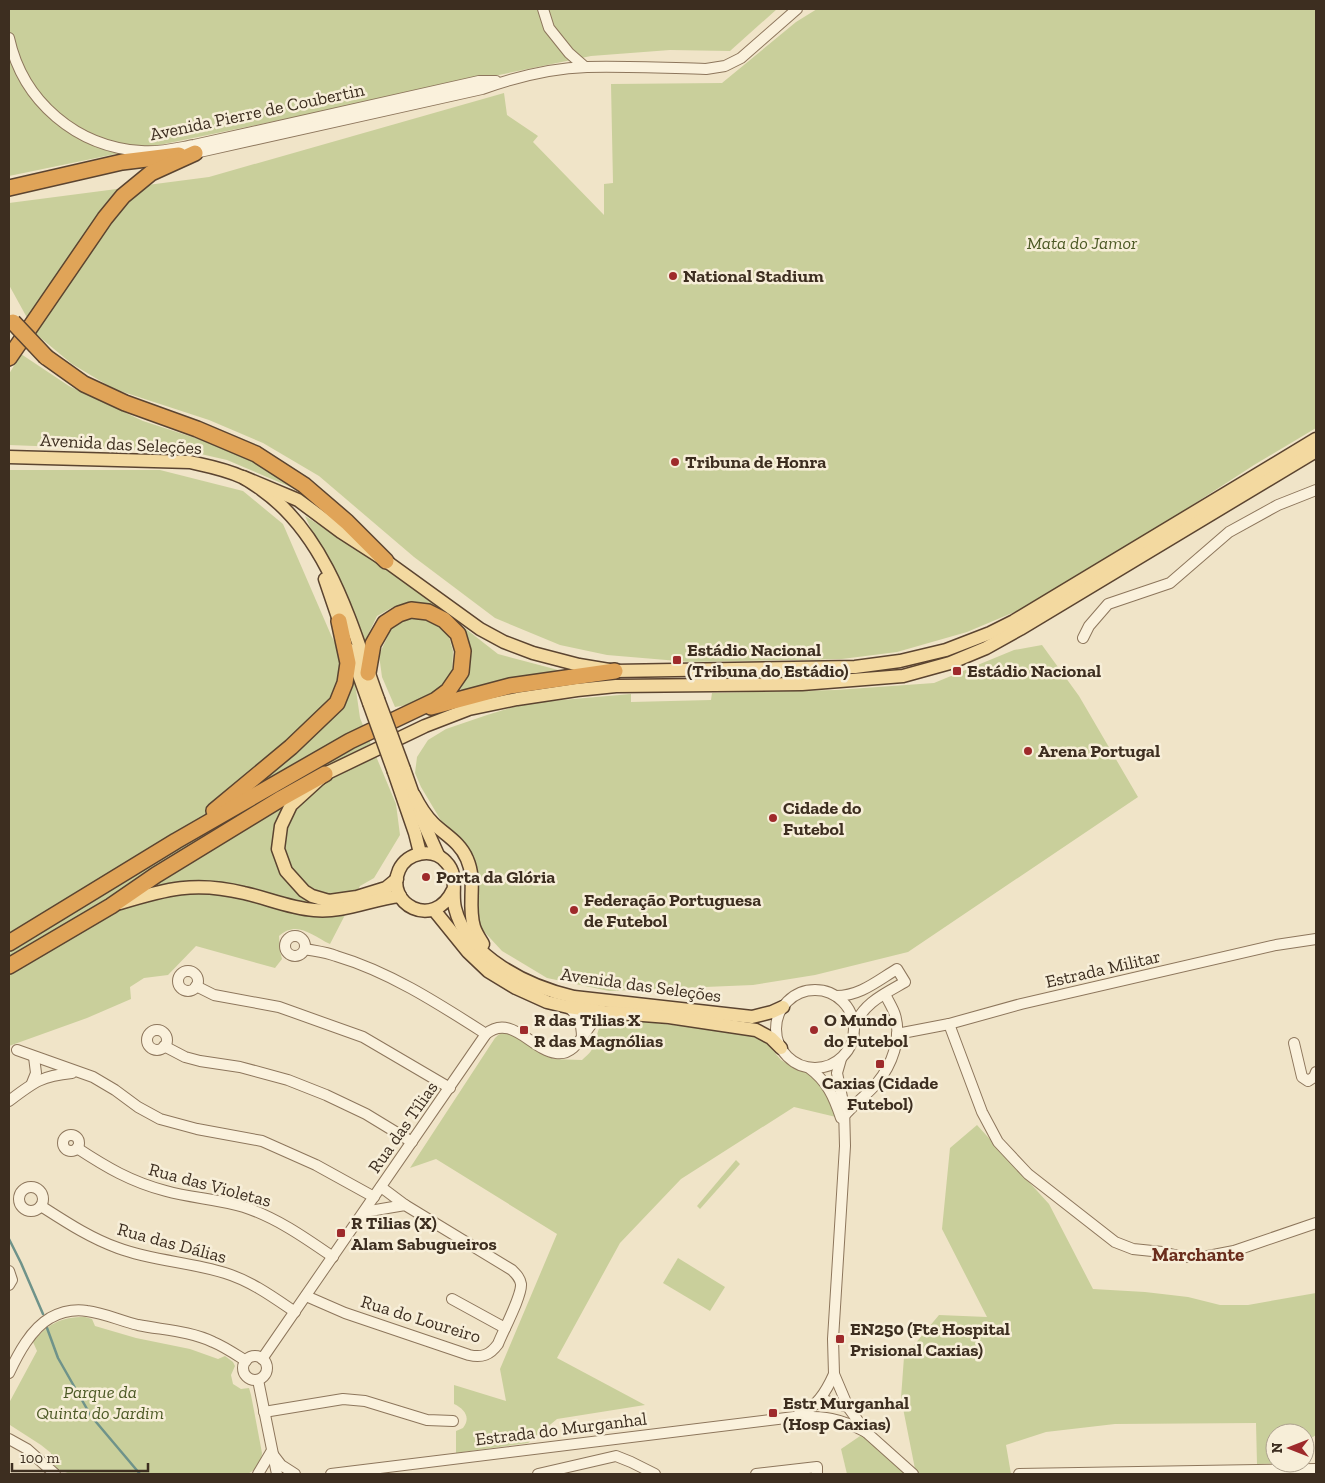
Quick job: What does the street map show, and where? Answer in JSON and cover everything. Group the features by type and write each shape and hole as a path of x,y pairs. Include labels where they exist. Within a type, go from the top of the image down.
{"highway":[{"path":"9,188 122,162 195,154"},
{"path":"9,358 123,196 151,173 195,154"},
{"path":"11,318 46,357 84,384 124,403 197,429 256,454 304,485 347,522 386,560"},
{"path":"9,943 176,842 350,741 436,700 448,691 462,672 463,652 458,634 444,620 428,612 411,610 399,614 385,622 373,644 368,672"},
{"path":"176,842 291,747 336,703 345,683 348,663 339,621"},
{"path":"413,712 510,686 615,671"},
{"path":"9,966 110,906 206,844 325,774"},
{"path":"9,938 36,927"}],"main road":[{"path":"243,477 298,500 341,532 386,560 480,629 504,642 533,653 579,665 615,671 855,667 900,661 946,650 990,633 1014,621 1316,439"},
{"path":"396,879 386,888 357,897 328,901 312,896 304,891 286,871 278,848 281,826 290,805 325,774 426,726 469,709 516,699 616,686 812,683 903,676 950,663 986,648 1020,629 1316,451"},
{"name":"Avenida das Seleções","path":"9,457 190,462 219,468 243,477 270,496 296,521 308,536 338,590 368,672 374,701"},
{"name":"Avenida das Seleções","path":"317,553 339,621 374,701 399,770 420,853"},
{"name":"Avenida das Seleções","path":"399,770 414,795 431,843 438,855 445,860 454,874 454,904 468,936 479,949 523,980 557,993 574,997 752,1017 783,1007"},
{"path":"414,795 422,811 433,824 459,845 466,857 471,870 474,928 492,959"},
{"path":"438,855 420,853 411,856 404,862 396,879 400,896 406,904 414,909 434,910 442,906 449,899 453,890"},
{"path":"110,906 164,890 192,886 244,893 286,906 315,910 338,910 385,897 400,896"},
{"name":"Avenida das Seleções","path":"434,910 468,952 494,975 531,995 568,1007 604,1012 669,1016 756,1030 772,1038 780,1048"}],"street":[{"path":"543,9 549,28 569,53 585,67"},
{"name":"Avenida Pierre de Coubertin","path":"195,154 482,89 504,81 535,74 585,67 706,68 725,66 741,58 791,12 797,9"},
{"name":"Avenida Pierre de Coubertin","path":"9,38 18,66 27,82 35,95 57,119 68,128 109,147 142,152 194,145 479,81 504,81"},
{"path":"1083,638 1089,626 1108,604 1170,583 1229,532 1278,505 1316,490"},
{"name":"Estrada Militar","path":"897,1034 949,1024 1021,1004 1276,945 1316,939"},
{"path":"306,949 336,956 392,978 433,1000 486,1034 496,1028 508,1028 546,1051 561,1054 568,1051 582,1038 593,1020 604,1012"},
{"path":"808,1068 829,1066 841,1059 852,1042 854,1027 863,1009 905,982 897,969 860,992 846,996 836,996"},
{"path":"196,986 214,996 279,1007 363,1037 450,1088"},
{"path":"844,1127 830,1089 823,1079 808,1068 789,1059 780,1048 776,1027 783,1007 793,996 807,991 822,990 836,996 847,1006 854,1027"},
{"path":"844,1116 877,1082 888,1067 894,1051 897,1034 895,1014 885,994"},
{"path":"568,1007 580,1019 582,1038"},
{"path":"949,1024 982,1112 998,1142 1028,1174 1115,1242 1133,1249 1162,1252 1183,1257 1208,1256 1234,1250 1316,1223"},
{"name":"Rua das Tílias","path":"262,1359 486,1034"},
{"path":"1294,1043 1302,1077 1308,1081 1314,1078 1316,1072"},
{"path":"164,1046 184,1057 240,1067 288,1080 366,1114 412,1142"},
{"path":"17,1050 93,1077 138,1107 160,1119 197,1129 262,1140 316,1165 374,1197"},
{"path":"32,1083 36,1073 34,1057"},
{"path":"834,1374 833,1340 844,1167 844,1116 837,1073 841,1059"},
{"path":"9,1101 32,1083 50,1075 76,1072"},
{"path":"841,1090 844,1094 852,1097 866,1094"},
{"name":"Rua das Violetas","path":"77,1148 114,1172 140,1183 167,1191 219,1200 244,1207 270,1218 296,1231 333,1257"},
{"name":"Rua do Loureiro","path":"306,1296 345,1313 476,1357 481,1357 493,1350 520,1293 521,1281 518,1276 496,1260 405,1205 381,1187"},
{"path":"364,1212 405,1205"},
{"name":"Rua das Dálias","path":"41,1206 90,1236 118,1248 148,1258 199,1266 226,1274 255,1286 295,1312"},
{"path":"9,1271 12,1280 9,1285"},
{"path":"452,1299 505,1328"},
{"path":"10,1367 27,1341 48,1319 61,1313 75,1311 98,1313 140,1325 200,1337 214,1342 246,1361"},
{"path":"256,1356 267,1365 266,1372 258,1380 246,1375 244,1368 246,1361 256,1356"},
{"name":"Estrada do Murganhal","path":"794,1417 815,1405 827,1390 834,1374"},
{"name":"Estrada do Murganhal","path":"834,1374 848,1407 866,1432 913,1474"},
{"path":"258,1380 271,1452 277,1474"},
{"path":"264,1412 343,1399 364,1401 427,1420 453,1420"},
{"name":"Estrada do Murganhal","path":"815,1405 827,1401 848,1407"},
{"name":"Estrada do Murganhal","path":"331,1474 794,1417 839,1415 848,1407"},
{"name":"Estrada do Murganhal","path":"820,1416 846,1422 866,1432"},
{"path":"9,1439 27,1449 55,1474"},
{"path":"258,1474 271,1452"},
{"path":"271,1452 281,1465 295,1474"},
{"path":"538,1474 570,1471 616,1456 656,1474"},
{"path":"1019,1474 1316,1469"},
{"path":"756,1474 817,1471"}],"green space":[{"path":"9,9 777,9 730,51 670,50 591,56 9,176"},
{"name":"Mata do Jamor","path":"817,9 1316,9 1316,428 1031,605 967,632 897,652 842,659 690,662 607,655 560,645 495,618 414,557 319,476 263,443 209,420 114,389 72,364 36,334 9,285 9,203 209,177 504,93 507,115 538,136 533,142 604,215 604,184 613,183 611,84 722,83 796,22"},
{"path":"21,354 69,386 143,421 223,447 273,472 300,491 227,460 192,452 9,445 9,374"},
{"path":"9,470 160,470 243,491 283,524 331,635 355,683 360,718 396,804 400,835 374,878 360,886 330,944 298,929 286,931 279,936 282,959 275,968 196,946 168,975 144,978 130,987 131,999 87,1018 9,1046"},
{"path":"305,516 389,569 498,654 562,671 459,693 468,672 464,633 420,604 393,607 377,616 364,643"},
{"path":"411,618 432,619 448,633 453,651 452,677 426,697 404,706 395,707 382,677 379,655 392,627"},
{"name":"Cidade do Futebol","path":"1042,645 1079,696 1138,797 908,952 815,975 753,985 609,991 547,978 502,951 477,924 469,897 463,863 415,773 417,757 428,740 446,729 527,703 631,694 631,702 711,700 712,693 836,690 934,683 1014,650"},
{"path":"608,1017 761,1036 781,1060 796,1069 811,1074 821,1081 836,1117 794,1107 681,1179 620,1243 557,1358 645,1405 557,1419 528,1443 456,1453 456,1431 463,1428 467,1417 461,1408 454,1404 454,1385 506,1401 500,1369 557,1234 436,1159 410,1168 499,1034 505,1032 512,1034 553,1059 582,1060 591,1051 601,1024"},
{"path":"977,1125 1049,1204 1093,1289 1188,1297 1220,1305 1248,1305 1316,1293 1316,1435 1315,1423 1265,1423 1265,1464 1257,1464 1256,1423 1115,1424 1046,1432 1006,1445 1011,1474 916,1474 901,1398 904,1357 939,1315 987,1317 942,1229 950,1148"},
{"path":"736,1160 740,1164 700,1209 697,1206"},
{"path":"678,1258 725,1287 710,1311 663,1283"},
{"name":"Parque da Quinta do Jardim","path":"85,1317 92,1319 95,1326 136,1338 190,1349 218,1359 225,1356 233,1362 235,1366 231,1375 233,1384 241,1389 249,1388 251,1395 262,1453 261,1460 256,1468 247,1474 70,1474 58,1469 51,1462 51,1453 41,1445 9,1426 9,1403 37,1351 33,1342 44,1330 56,1322 69,1318"},
{"path":"866,1432 913,1474 847,1474 841,1449"}],"waterway":[{"path":"9,1239 43,1314"},
{"path":"47,1328 58,1358 91,1416 140,1474"}],"place":[{"name":"National Stadium","path":"673,276"},
{"name":"Tribuna de Honra","path":"675,462"},
{"name":"Estádio Nacional (Tribuna do Estádio)","path":"677,660"},
{"name":"Estádio Nacional","path":"957,671"},
{"name":"Arena Portugal","path":"1028,751"},
{"name":"Cidade do Futebol","path":"773,818"},
{"name":"Porta da Glória","path":"426,877"},
{"name":"Federação Portuguesa de Futebol","path":"574,910"},
{"name":"R das Tilias X R das Magnólias","path":"524,1030"},
{"name":"O Mundo do Futebol","path":"814,1030"},
{"name":"Caxias (Cidade Futebol)","path":"880,1064"},
{"name":"R Tilias (X) Alam Sabugueiros","path":"341,1233"},
{"name":"EN250 (Fte Hospital Prisional Caxias)","path":"840,1339"},
{"name":"Estr Murganhal (Hosp Caxias)","path":"773,1413"}],"district":[{"name":"Marchante","path":"1198,1254"}]}
